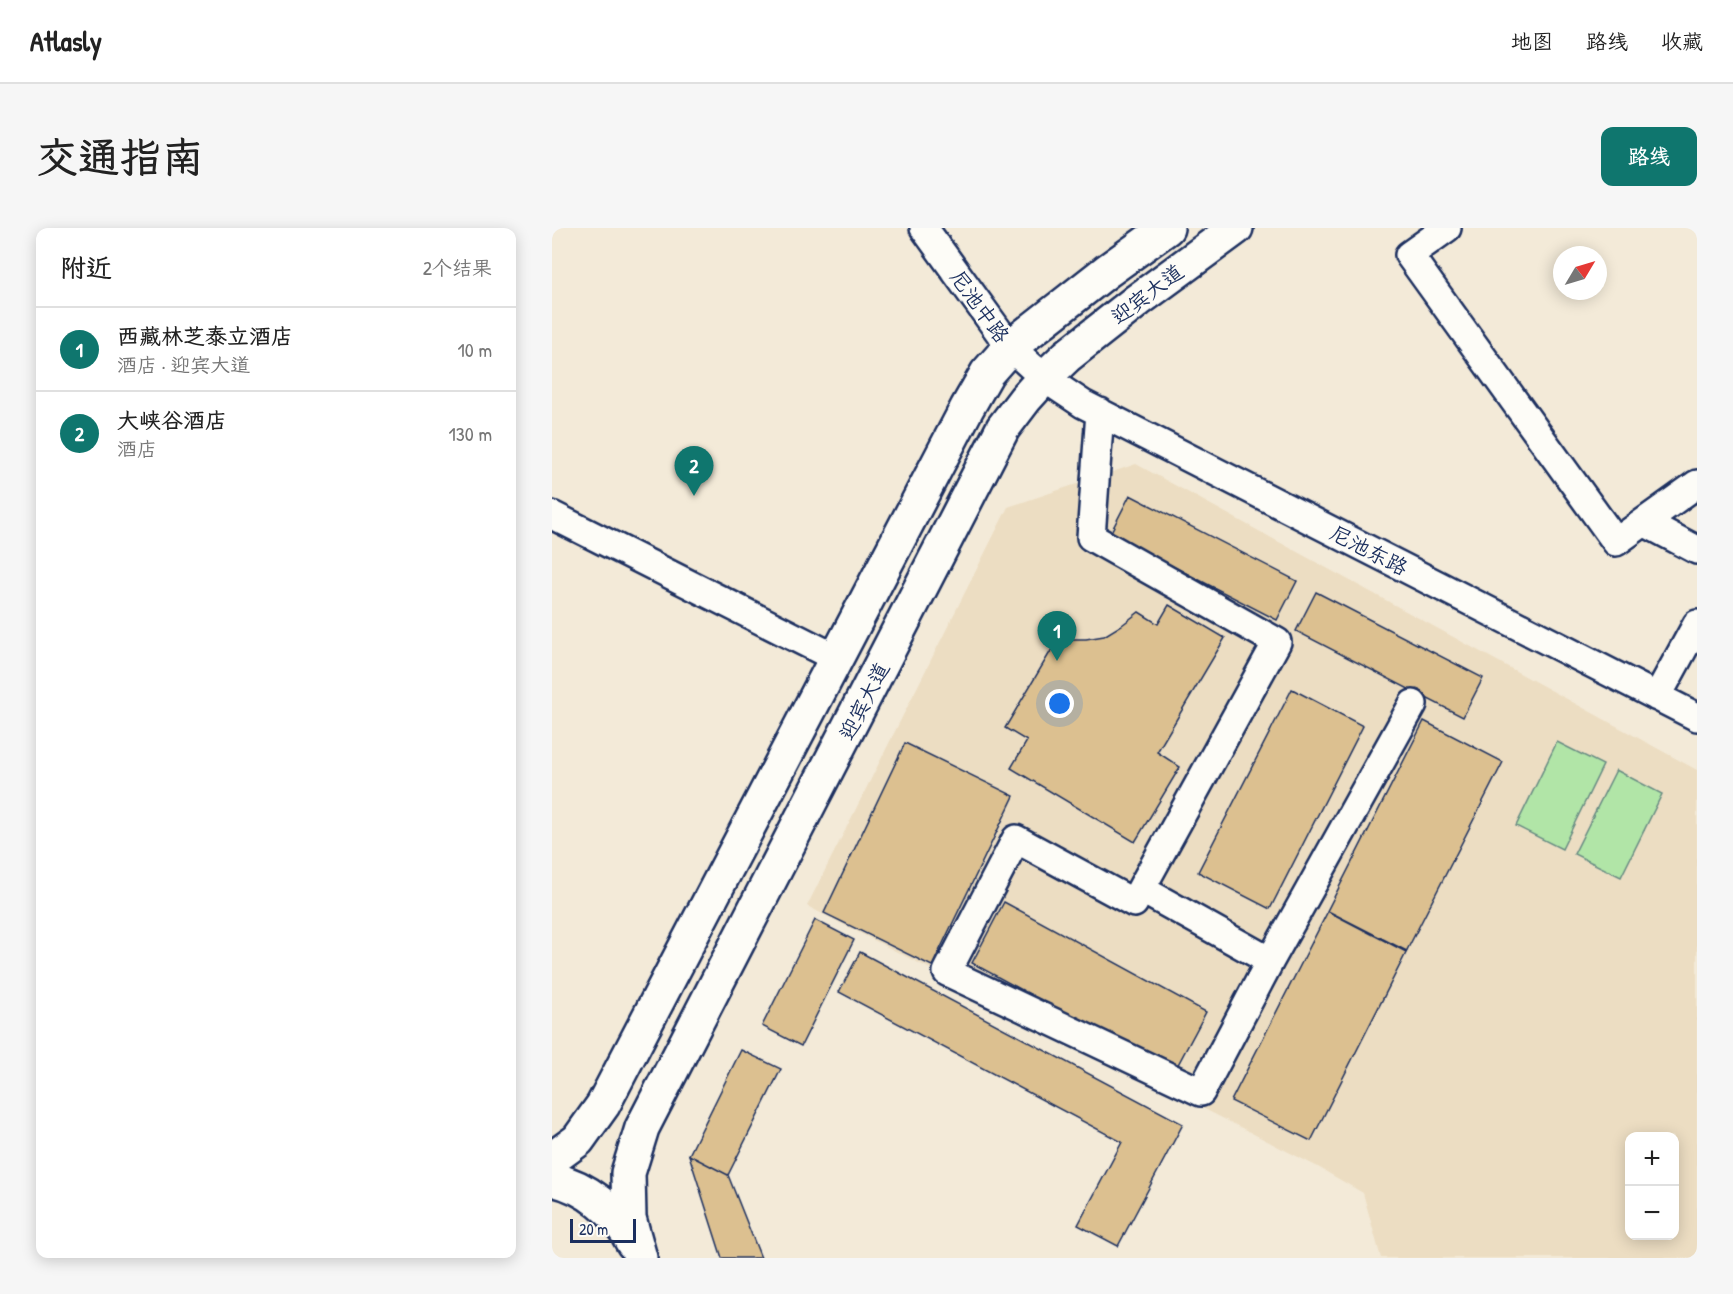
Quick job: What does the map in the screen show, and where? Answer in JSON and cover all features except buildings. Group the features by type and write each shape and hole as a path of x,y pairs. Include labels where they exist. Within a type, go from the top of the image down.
{"main road":[{"name":"迎宾大道","path":"552,1159 578,1140 603,1106 967,408 987,374 1010,347 1107,271 1167,228"},
{"name":"迎宾大道","path":"640,1258 629,1218 628,1173 642,1128 1003,428 1025,399 1067,356 1236,228"},
{"path":"552,1179 582,1190 603,1204 620,1222 640,1258"}],"street":[{"name":"尼池中路","path":"924,228 1010,347 1044,378"},
{"path":"1447,228 1409,255 1616,542 1697,484"},
{"name":"尼池东路","path":"1044,378 1083,404 1697,717"},
{"path":"1100,412 1091,537 1277,642 1134,903 1016,839 947,972 1201,1092 1270,961 1413,704"},
{"path":"552,515 836,658"},
{"path":"1644,522 1697,550"},
{"path":"1657,697 1697,624"},
{"path":"1141,889 1270,961"}],"shaded area":[{"path":"1136,464 1697,770 1697,1258 1381,1258 1363,1193 1318,1167 807,906 1008,507"}],"green space":[{"path":"1557,742 1603,765 1562,849 1516,826"},
{"path":"1616,770 1662,794 1621,877 1574,854"}],"place":[{"name":"大峡谷酒店","path":"694,496"},
{"name":"西藏林芝泰立酒店","path":"1057,661"}]}
